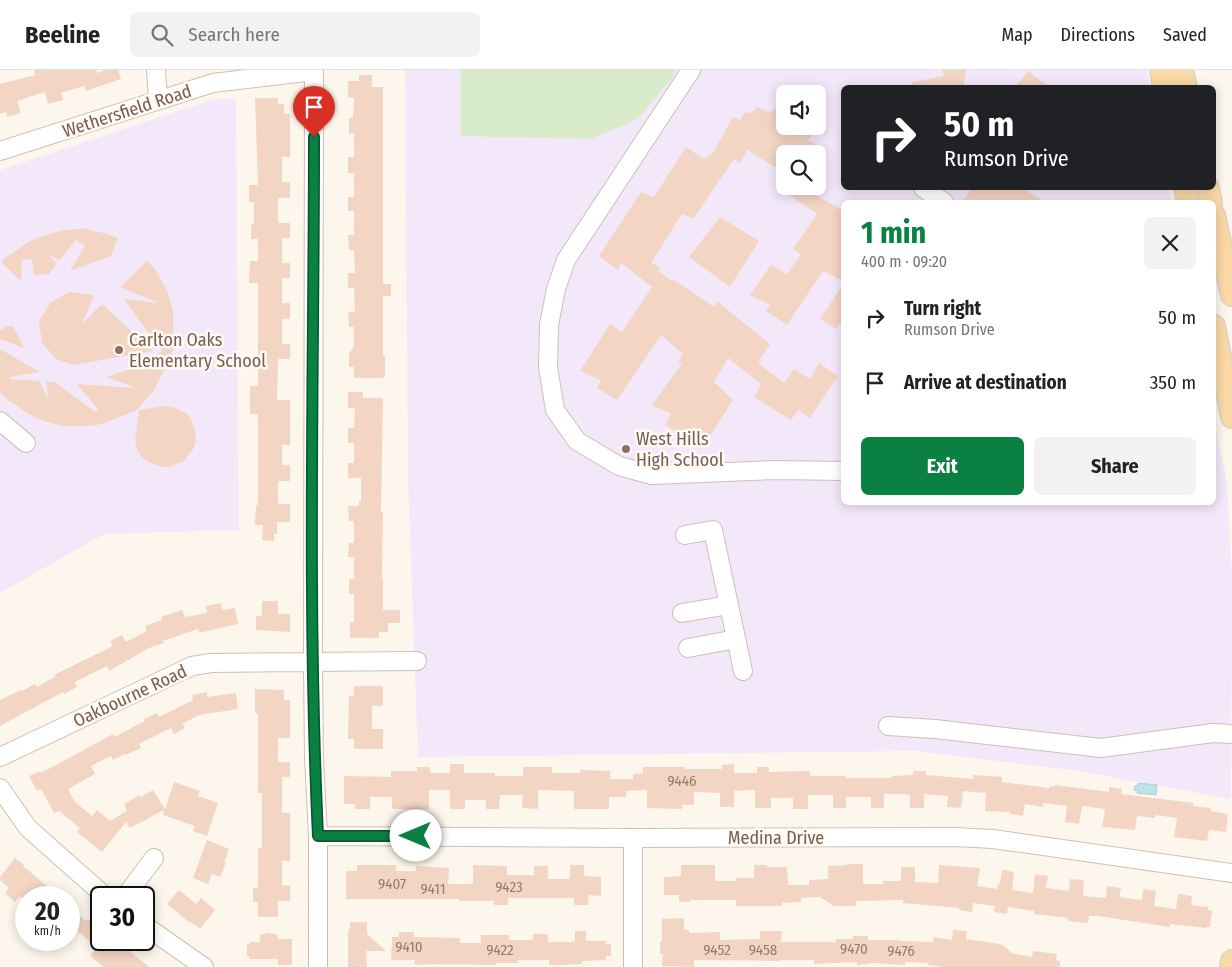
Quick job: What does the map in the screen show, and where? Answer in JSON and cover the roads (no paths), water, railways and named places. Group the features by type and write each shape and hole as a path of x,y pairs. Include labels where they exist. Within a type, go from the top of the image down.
{"main road":[{"path":"1161,70 1164,85"},
{"path":"1182,70 1185,85"},
{"path":"1216,224 1232,295"},
{"path":"1216,335 1232,418"},
{"path":"1231,967 1232,961"}],"street":[{"path":"156,70 158,100"},
{"path":"314,70 313,663 314,757 318,836 318,967"},
{"name":"Wethersfield Road","path":"0,151 213,84 314,70"},
{"path":"691,70 566,260 556,289 549,325 548,368 555,410 577,441 618,466 652,475 774,470 841,472"},
{"path":"926,190 941,200"},
{"path":"0,421 26,442"},
{"path":"685,535 713,530 743,671"},
{"path":"682,613 729,605"},
{"path":"688,648 736,639"},
{"name":"Oakbourne Road","path":"0,757 192,666 210,663 417,661"},
{"path":"888,726 935,729 1101,748 1213,733 1232,734"},
{"path":"0,788 28,828 93,886"},
{"name":"Medina Drive","path":"318,836 633,838 955,837 993,839 1232,872"},
{"path":"633,838 633,967"},
{"path":"133,886 154,858"},
{"path":"155,933 204,967"}],"water":[{"path":"1138,783 1157,785 1156,795 1137,793 1138,791 1134,790"}],"place":[{"name":"Carlton Oaks Elementary School","path":"119,350"},
{"name":"West Hills High School","path":"626,449"}]}
